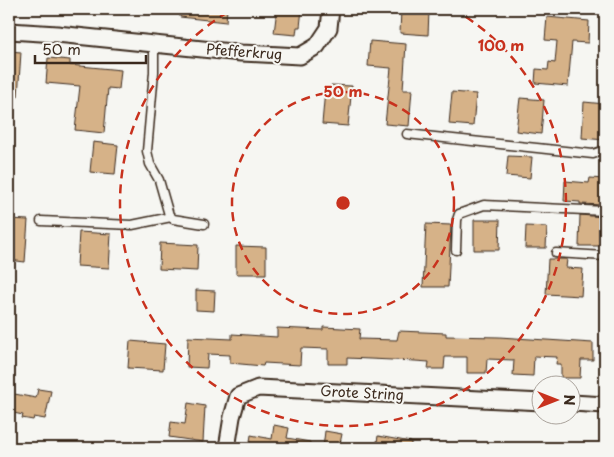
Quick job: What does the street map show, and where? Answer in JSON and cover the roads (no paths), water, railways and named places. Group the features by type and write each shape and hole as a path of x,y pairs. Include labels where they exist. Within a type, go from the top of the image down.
{"street":[{"name":"Pfefferkrug","path":"9,31 57,34 241,53 300,56 317,46 329,28 331,9"},
{"name":"Grote String","path":"227,448 232,416 238,396 258,388 532,402"},
{"path":"582,404 605,405"}],"lane":[{"path":"154,45 154,72 147,151 150,164 159,180 167,212 171,217"},
{"path":"407,134 593,154 605,150"},
{"path":"456,250 457,220 460,214 484,205 605,211"},
{"path":"40,221 132,224 171,217 204,224"},
{"path":"556,253 605,256"}]}
